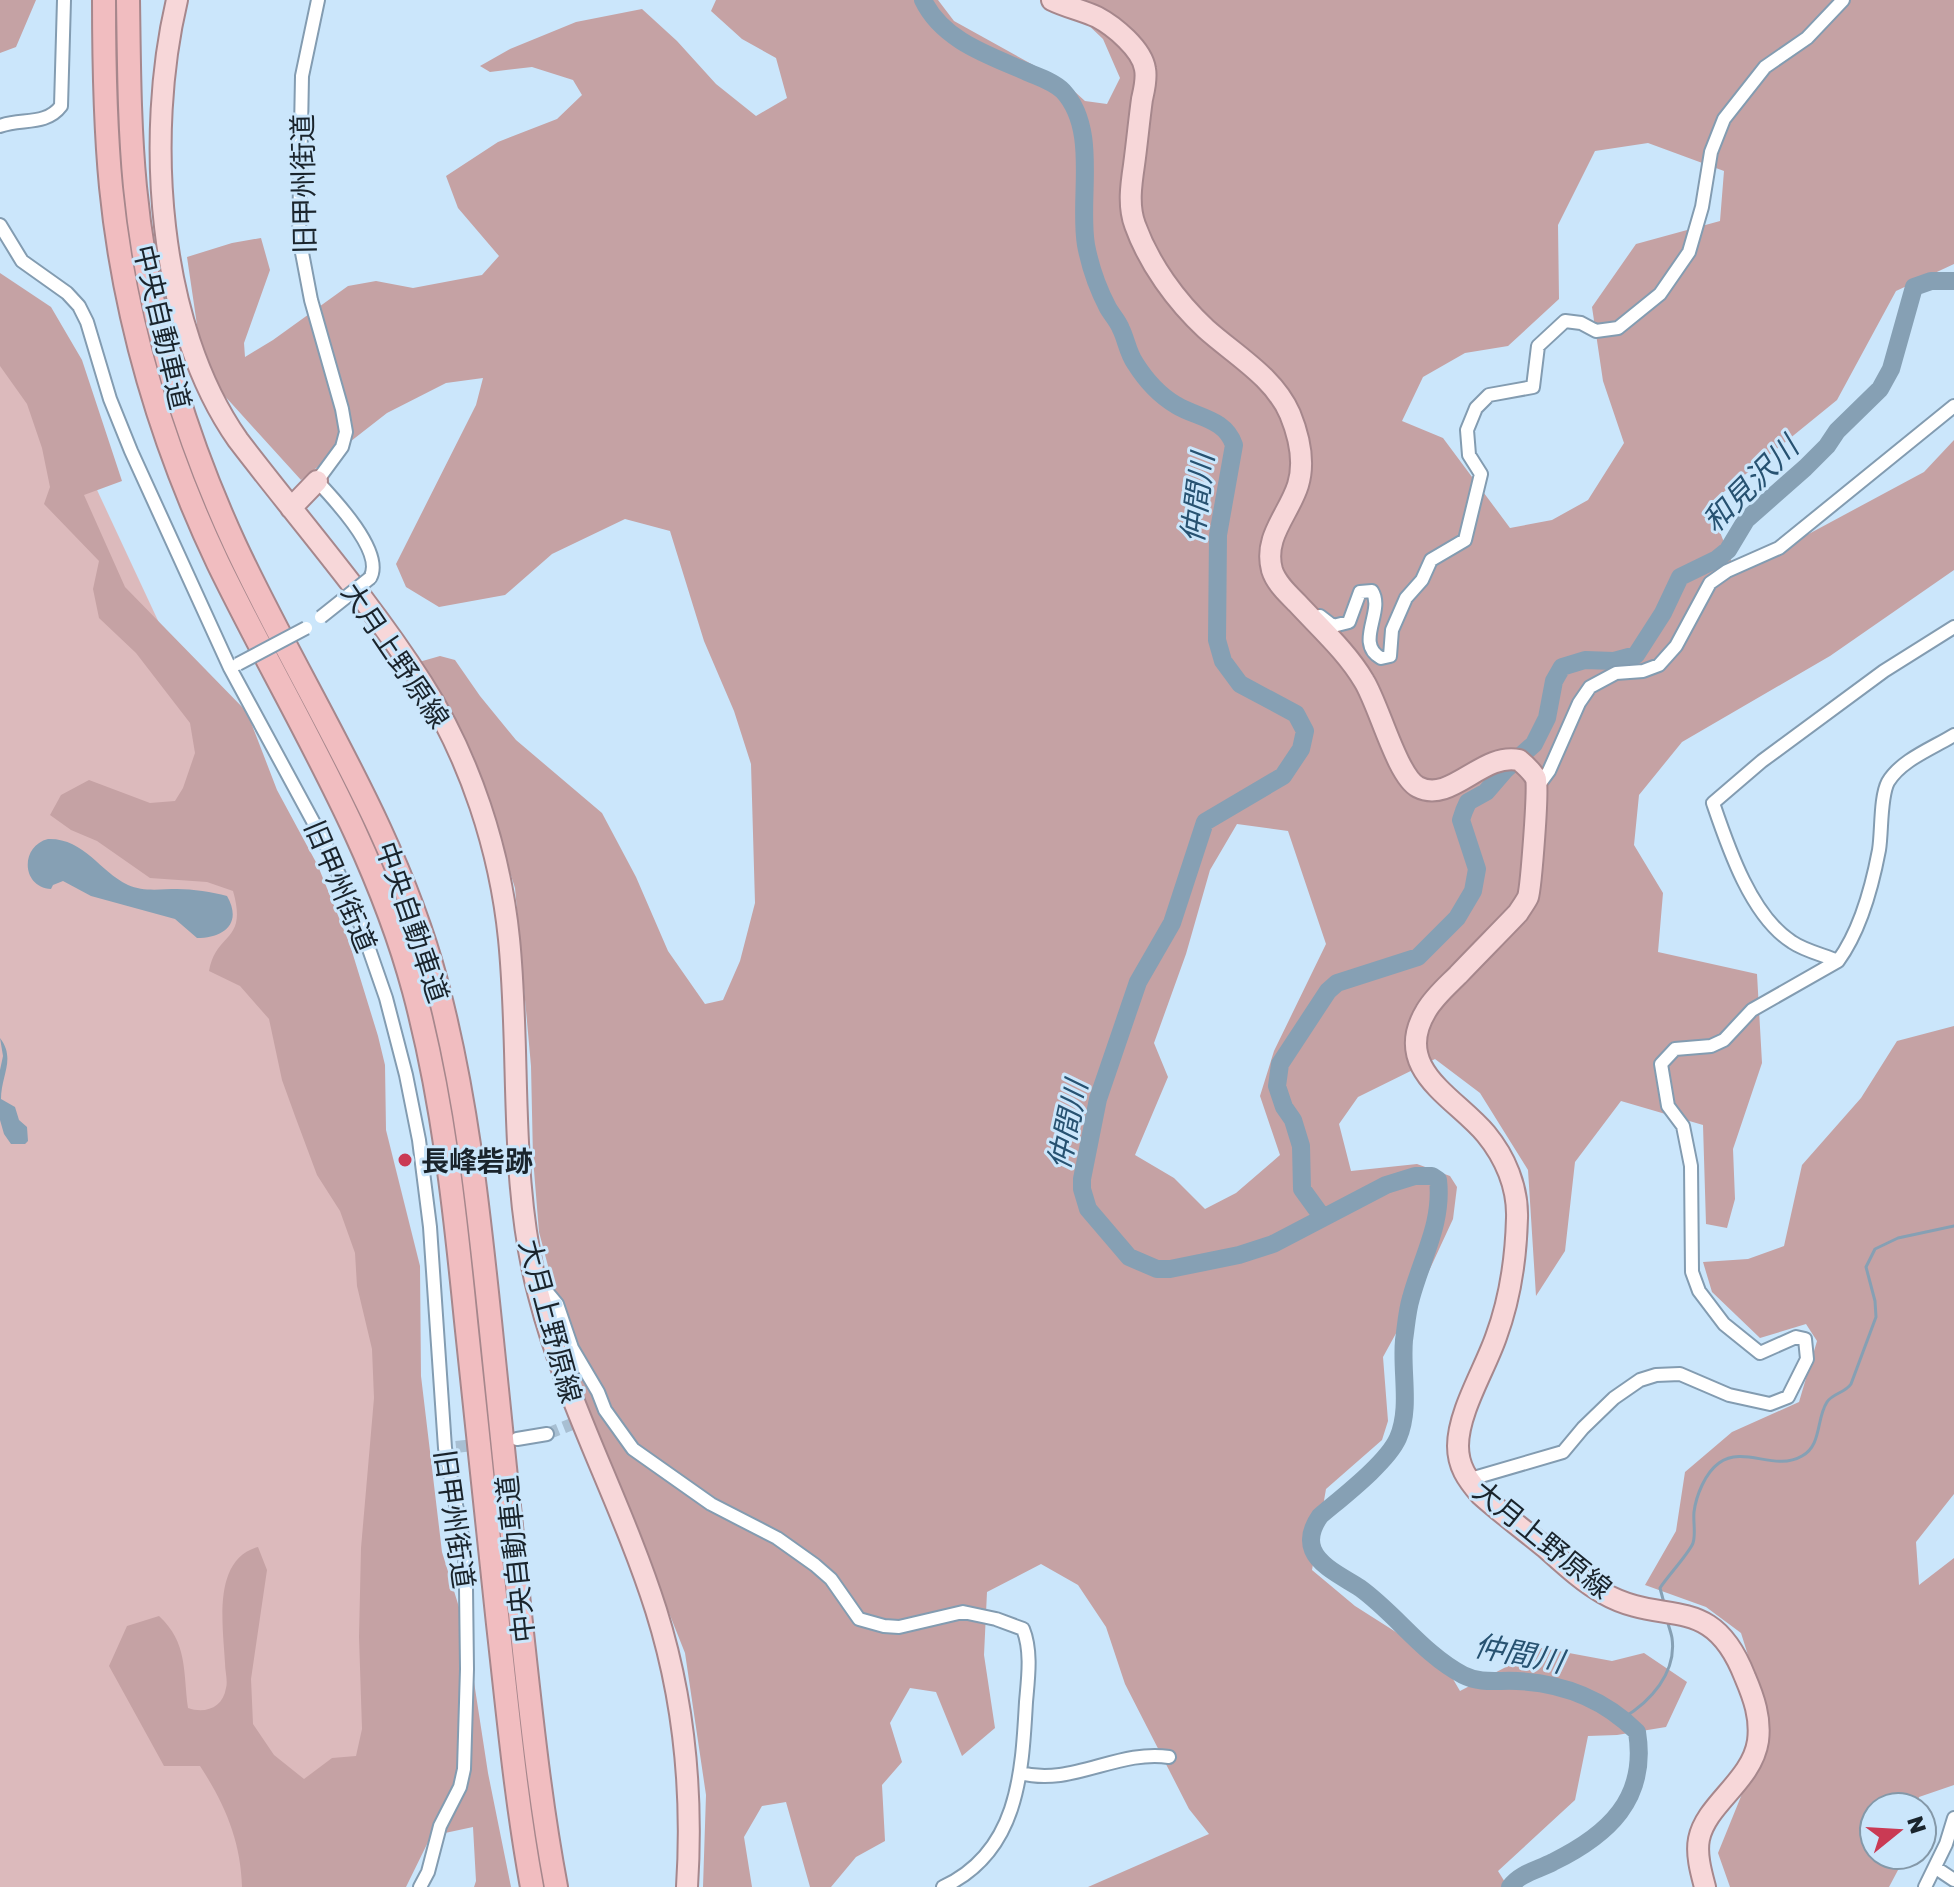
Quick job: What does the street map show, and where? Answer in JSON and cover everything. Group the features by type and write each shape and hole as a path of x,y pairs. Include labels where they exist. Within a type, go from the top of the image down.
{"highway":[{"path":"89,0 111,186"},
{"name":"中央自動車道","path":"104,0 111,186 130,306 145,368 189,496 217,559 327,771 376,877 397,933 427,1039 454,1207 507,1706 532,1887"},
{"name":"中央自動車道","path":"128,0 130,120 135,189 154,307 177,393 209,485 236,546 348,759 400,872 423,937 448,1030 460,1083 476,1193 532,1722 556,1887"}],"main road":[{"name":"大月上野原線","path":"177,0 161,94 160,140 166,230 185,326 199,372 216,407 238,440 394,641 423,685 465,767 487,826 509,935 524,1211 534,1277 577,1415 623,1521 667,1648 686,1756 687,1887"},
{"path":"1052,0 1104,22 1122,36 1142,60 1145,82 1130,207 1134,223 1147,252 1180,301 1209,331 1265,379 1289,413 1300,448 1301,472 1294,494 1273,535 1271,557 1276,579 1362,677 1383,719 1400,767 1417,786 1433,790 1446,788 1502,759 1519,760 1532,776"},
{"path":"291,508 317,481"},
{"name":"大月上野原線","path":"1532,776 1527,898 1518,913 1429,1006 1417,1037 1419,1061 1428,1078 1484,1131 1499,1152 1510,1176 1517,1208 1512,1277 1506,1306 1460,1430 1460,1461 1467,1480 1492,1504 1592,1586 1625,1602 1685,1614 1703,1621 1720,1634 1741,1666 1758,1711 1757,1745 1746,1770 1702,1830 1699,1853 1705,1887"}],"street":[{"path":"0,126 48,119 61,106 64,0"},
{"name":"旧甲州街道","path":"317,481 342,447 346,432 311,300 299,237 302,76 318,0"},
{"path":"1304,612 1313,610 1333,626 1349,622 1360,592 1372,591 1376,601 1369,639 1371,648 1381,658 1390,656 1392,630 1406,598 1422,580 1431,560 1465,540 1481,474 1469,455 1467,430 1476,408 1489,395 1533,387 1538,346 1565,321 1581,323 1596,331 1618,328 1660,294 1689,252 1702,207 1711,152 1724,119 1765,67 1807,38 1843,0"},
{"name":"旧甲州街道","path":"0,225 4,240 22,261 67,293 79,306 87,322 110,399 131,451 234,666 328,849 361,926 386,998 406,1075 419,1140 430,1227 450,1447 465,1552 466,1745 460,1787 440,1826 428,1872 420,1887"},
{"path":"1532,776 1549,771 1579,703 1590,687 1616,673 1643,671 1659,665 1676,646 1710,583 1727,571 1779,548 1954,406"},
{"path":"234,666 306,628 370,578 374,566 368,546 317,481"},
{"path":"1838,961 1792,942 1762,910 1733,863 1713,803 1762,761 1884,671 1954,627"},
{"path":"1467,1480 1563,1452 1614,1398 1640,1380 1656,1375 1680,1374 1729,1395 1770,1404 1788,1397 1807,1359 1805,1339 1796,1337 1760,1353 1724,1324 1699,1291 1692,1272 1691,1166 1683,1126 1668,1106 1661,1064 1675,1049 1711,1046 1724,1040 1752,1010 1838,961 1847,949 1879,851 1886,784 1900,768 1954,735"},
{"path":"534,1277 557,1304 572,1348 605,1410 633,1449 711,1504 777,1538 815,1565 831,1579 859,1619 899,1627 963,1612 1023,1629 1028,1674 1021,1773 1012,1805 999,1838 972,1871 943,1887"},
{"path":"592,1416 605,1410"},
{"path":"517,1439 547,1434"},
{"path":"1021,1773 1035,1777 1060,1775 1150,1754 1169,1757"},
{"path":"1938,1862 1954,1818"}],"shaded area":[{"path":"0,0 36,0 16,47 0,53"},
{"path":"716,0 938,0 954,21 1064,82 1085,101 1107,104 1120,78 1103,39 1062,0 1954,0 1954,264 1896,291 1837,400 1709,504 1736,573 1924,472 1954,440 1954,570 1830,656 1682,742 1639,795 1634,845 1663,893 1658,952 1757,974 1762,1063 1733,1149 1735,1199 1727,1228 1706,1224 1703,1125 1621,1101 1575,1162 1565,1251 1536,1296 1528,1170 1480,1093 1435,1059 1358,1097 1339,1124 1351,1171 1417,1164 1450,1176 1457,1187 1453,1219 1422,1286 1383,1357 1388,1421 1382,1440 1326,1489 1312,1570 1355,1606 1443,1662 1460,1691 1542,1648 1612,1661 1644,1653 1687,1682 1666,1727 1588,1736 1575,1800 1498,1871 1508,1887 1088,1887 1209,1834 1189,1809 1125,1684 1106,1627 1078,1585 1041,1564 987,1592 984,1655 995,1728 962,1756 936,1692 910,1688 890,1723 902,1762 882,1785 885,1841 856,1857 831,1887 810,1887 786,1802 762,1806 744,1837 752,1887 703,1887 706,1795 685,1653 582,1394 539,1232 533,1158 531,1066 515,888 473,755 419,662 440,656 455,660 516,740 602,813 636,877 668,951 705,1004 723,1000 740,961 755,903 751,764 734,711 704,641 670,531 625,519 552,554 505,595 439,607 406,587 396,564 476,405 483,378 446,383 387,413 301,480 213,383 201,352 187,257 261,238 270,270 244,343 245,357 348,286 376,281 413,288 482,275 499,256 458,208 446,176 498,142 557,119 582,95 573,80 532,67 490,72 480,66 510,49 576,22 642,9 677,41 716,84 756,116 787,98 776,58 742,39 711,11","holes":["1648,143 1724,171 1720,221 1636,244 1592,307 1603,381 1624,443 1588,500 1552,520 1510,528 1443,438 1402,421 1423,377 1465,353 1508,346 1559,299 1558,225 1595,151","1237,824 1288,831 1326,944 1274,1051 1260,1096 1280,1155 1236,1193 1205,1209 1174,1178 1135,1155 1168,1077 1154,1043 1186,954 1210,870"]},
{"path":"0,273 51,307 82,360 122,481 84,495 125,587 247,712 277,790 318,866 350,945 385,1065 386,1130 420,1266 421,1376 442,1552 466,1630 488,1773 511,1887 474,1887 473,1827 431,1836 406,1887 242,1887 235,1839 209,1780 200,1766 164,1766 109,1666 127,1626 159,1616 180,1647 188,1708 207,1710 217,1705 227,1685 222,1613 227,1579 233,1565 243,1554 258,1547 267,1570 251,1679 253,1724 274,1755 304,1779 332,1758 356,1756 362,1729 359,1637 361,1548 374,1398 372,1349 357,1286 355,1253 340,1211 317,1175 295,1116 282,1080 269,1019 240,986 209,971 213,958 237,920 233,891 207,882 150,878 97,841 71,830 50,815 61,795 89,780 150,803 175,801 195,753 190,723 136,653 99,618 93,589 99,561 44,504 50,487 42,448 27,404 0,366"},
{"path":"0,282 307,940 393,1276 405,1887 0,1887"},
{"path":"1954,1026 1954,1494 1916,1542 1919,1585 1954,1558 1954,1785 1936,1791 1858,1791 1858,1871 1898,1871 1889,1887 1730,1887 1718,1853 1770,1725 1741,1633 1706,1607 1645,1585 1676,1531 1685,1472 1732,1432 1799,1402 1817,1341 1806,1324 1760,1338 1712,1292 1703,1262 1748,1259 1784,1246 1802,1165 1861,1098 1897,1041"}],"water":[{"path":"48,839 61,840 81,849 118,879 134,887 227,896 233,914 231,922 222,932 197,938 175,919 91,896 63,881 51,889 41,887 29,874 29,857 32,849"},
{"path":"0,1038 7,1053 1,1099 15,1107 19,1120 27,1127 28,1141 25,1144 11,1144 0,1120 3,1056"}],"waterway":[{"name":"仲間川","path":"923,0 931,14 954,36 981,52 1055,84 1074,107 1084,144 1086,245 1104,301 1120,326 1143,375 1176,405 1224,429 1234,445 1218,535 1217,640 1223,661 1240,684 1296,714 1305,731 1301,749 1283,776 1205,822 1172,923 1138,982 1098,1099 1082,1179 1088,1209 1129,1257 1157,1269 1170,1269 1239,1255 1273,1244 1386,1185 1415,1176 1432,1176 1438,1180 1435,1225 1408,1314 1403,1352 1404,1415 1398,1438 1374,1469 1320,1516 1313,1528 1311,1541 1316,1556 1327,1567 1373,1598 1435,1656 1463,1675 1483,1681 1534,1682 1567,1690 1597,1702 1637,1732 1639,1756 1636,1777 1620,1812 1591,1840 1524,1875 1510,1887"},
{"name":"和見沢川","path":"1323,1218 1302,1189 1301,1146 1277,1086 1280,1064 1328,991 1337,983 1418,957 1457,918 1473,891 1477,869 1461,820 1464,811 1468,802 1486,792 1534,744 1547,718 1554,681 1562,667 1585,660 1614,661 1636,655 1663,613 1680,577 1717,559 1728,550 1746,520 1805,468 1880,389 1891,369 1914,287 1931,281 1954,281"},
{"path":"1664,1603 1660,1588 1693,1543 1697,1499 1714,1467 1729,1458 1781,1461 1802,1456 1816,1439 1827,1402 1851,1384 1876,1317 1866,1267 1875,1249 1898,1238 1954,1226"},
{"path":"1623,1718 1652,1695 1666,1674 1672,1651 1667,1619"}],"tunnel":[{"path":"547,1434 592,1416"},
{"path":"456,1447 482,1444"}],"place":[{"name":"長峰砦跡","path":"405,1160"}]}
